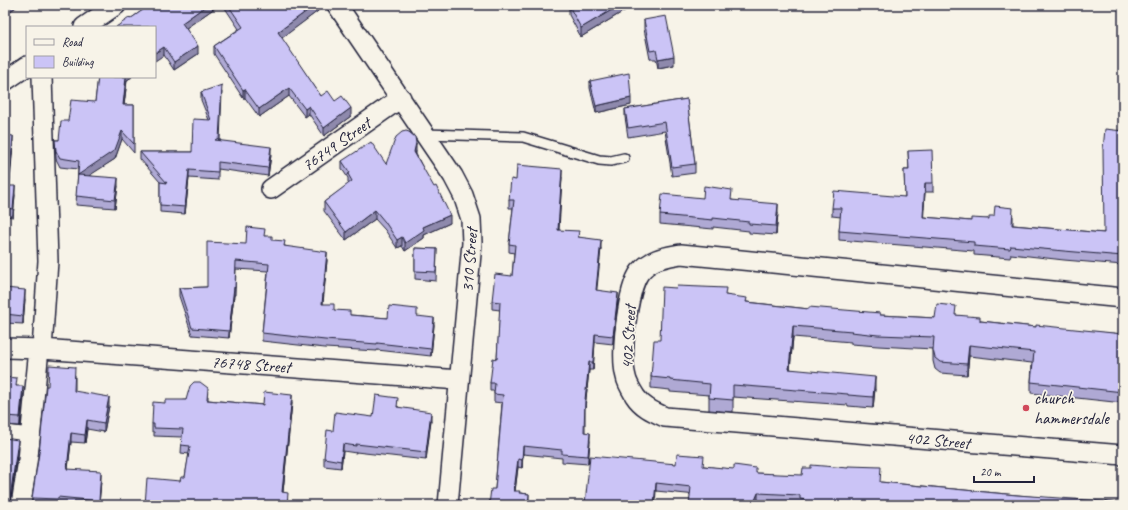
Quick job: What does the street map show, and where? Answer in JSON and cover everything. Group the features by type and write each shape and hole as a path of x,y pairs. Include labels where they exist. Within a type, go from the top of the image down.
{"street":[{"path":"85,26 116,5"},
{"name":"310 Street","path":"337,5 401,98 452,176 463,194 471,219 472,243 458,380 448,505"},
{"path":"5,82 26,67"},
{"path":"21,505 41,349 48,261 42,78"},
{"name":"76749 Street","path":"271,189 401,98"},
{"name":"402 Street","path":"1123,298 681,254 656,258 640,272 631,292 626,325 624,356 626,377 636,398 649,409 665,417 1123,455"},
{"name":"76748 Street","path":"5,348 41,349 458,380"},
{"path":"5,435 30,438"}],"lane":[{"path":"425,134 523,137 599,160 611,161 624,158"}],"building":[{"path":"150,5 207,5 182,23 198,46 174,62 164,47 156,52 156,26 117,26 129,18 130,19"},
{"path":"228,5 315,5 278,32 321,96 328,91 335,101 342,96 351,108 324,128 309,106 305,109 289,88 259,109 245,89 243,90 214,46 243,27"},
{"path":"620,5 581,28 569,6"},
{"path":"666,16 674,56 658,59 656,50 650,51 644,20"},
{"path":"629,73 631,98 596,106 590,81"},
{"path":"98,78 126,78 123,105 134,105 134,144 122,131 115,150 78,175 118,178 115,200 76,196 79,161 60,158 56,151 55,140 59,140 61,121 68,121 71,100 95,102"},
{"path":"222,85 219,140 218,138 215,140 271,147 268,168 218,162 218,172 189,170 185,207 160,205 160,182 167,183 140,152 192,152 193,119 211,120 201,92"},
{"path":"687,99 695,164 672,167 665,122 628,128 625,109"},
{"path":"1105,129 1123,131 1123,256 1011,246 1010,249 974,246 974,242 839,231 841,208 832,208 834,191 905,197 904,170 909,170 908,151 932,150 933,183 925,183 923,217 971,221 971,218 989,219 989,216 994,216 995,206 1013,208 1012,225 1104,233 1103,149"},
{"path":"406,131 415,137 416,143 414,152 434,187 436,186 450,215 423,227 424,230 405,243 402,237 397,240 375,210 346,232 324,202 352,181 348,174 350,173 342,161 371,142 386,164 396,137 402,132"},
{"path":"5,135 13,136 9,186 15,186 13,209 5,208"},
{"path":"517,165 562,169 558,230 579,231 578,237 601,240 596,290 618,293 613,336 595,334 593,362 589,362 585,400 584,432 590,433 588,456 562,454 562,450 523,446 522,460 518,459 514,491 529,494 528,505 489,505 491,489 495,489 503,395 494,394 495,383 490,383 493,358 497,359 500,302 492,301 495,274 512,276 515,245 509,244 514,200 509,200 511,179 516,180"},
{"path":"704,186 732,190 731,200 778,204 776,226 749,224 749,222 713,218 713,220 660,215 662,194 703,198"},
{"path":"247,227 265,229 264,236 272,236 272,240 285,241 284,246 327,252 322,304 334,304 334,310 350,311 350,315 388,318 389,306 417,309 417,316 434,318 431,349 262,333 269,264 236,261 235,288 234,287 229,331 192,328 179,288 207,287 207,242 246,244"},
{"path":"415,248 437,249 436,272 415,271"},
{"path":"677,286 726,288 725,295 747,298 746,302 809,309 809,307 880,313 880,315 935,318 937,304 956,306 955,315 980,317 980,321 1123,334 1123,392 1031,382 1034,352 969,345 967,364 940,362 935,358 933,350 934,337 878,335 851,332 852,331 793,326 789,369 875,377 873,397 733,385 733,400 709,398 710,384 651,377 654,340 660,340 662,287 676,288"},
{"path":"5,288 25,290 23,316 5,314"},
{"path":"49,365 75,367 74,391 109,397 104,423 87,420 85,435 71,433 67,469 101,471 99,501 58,497 58,499 32,498 39,453 46,386 48,386"},
{"path":"5,377 17,378 16,386 23,386 20,417 5,416"},
{"path":"194,382 200,382 208,388 207,400 263,405 264,392 292,395 282,492 288,493 287,505 145,505 147,478 180,481 181,477 185,477 190,446 181,445 183,429 154,428 154,424 152,424 153,402 165,403 165,400 186,400 190,386"},
{"path":"376,395 398,398 397,407 431,412 426,452 356,444 356,446 343,444 341,461 324,458 327,430 333,431 335,412 373,417"},
{"path":"5,438 18,440 10,498 5,498"},
{"path":"677,454 704,456 703,466 734,469 734,465 756,468 756,473 802,475 803,468 811,468 811,465 848,468 848,466 881,467 880,482 1123,503 1123,505 806,505 806,500 800,499 800,495 758,493 753,505 689,505 691,487 656,483 654,505 578,505 585,504 590,456 676,464"}],"place":[{"name":"church hammersdale","path":"1026,408"}]}
